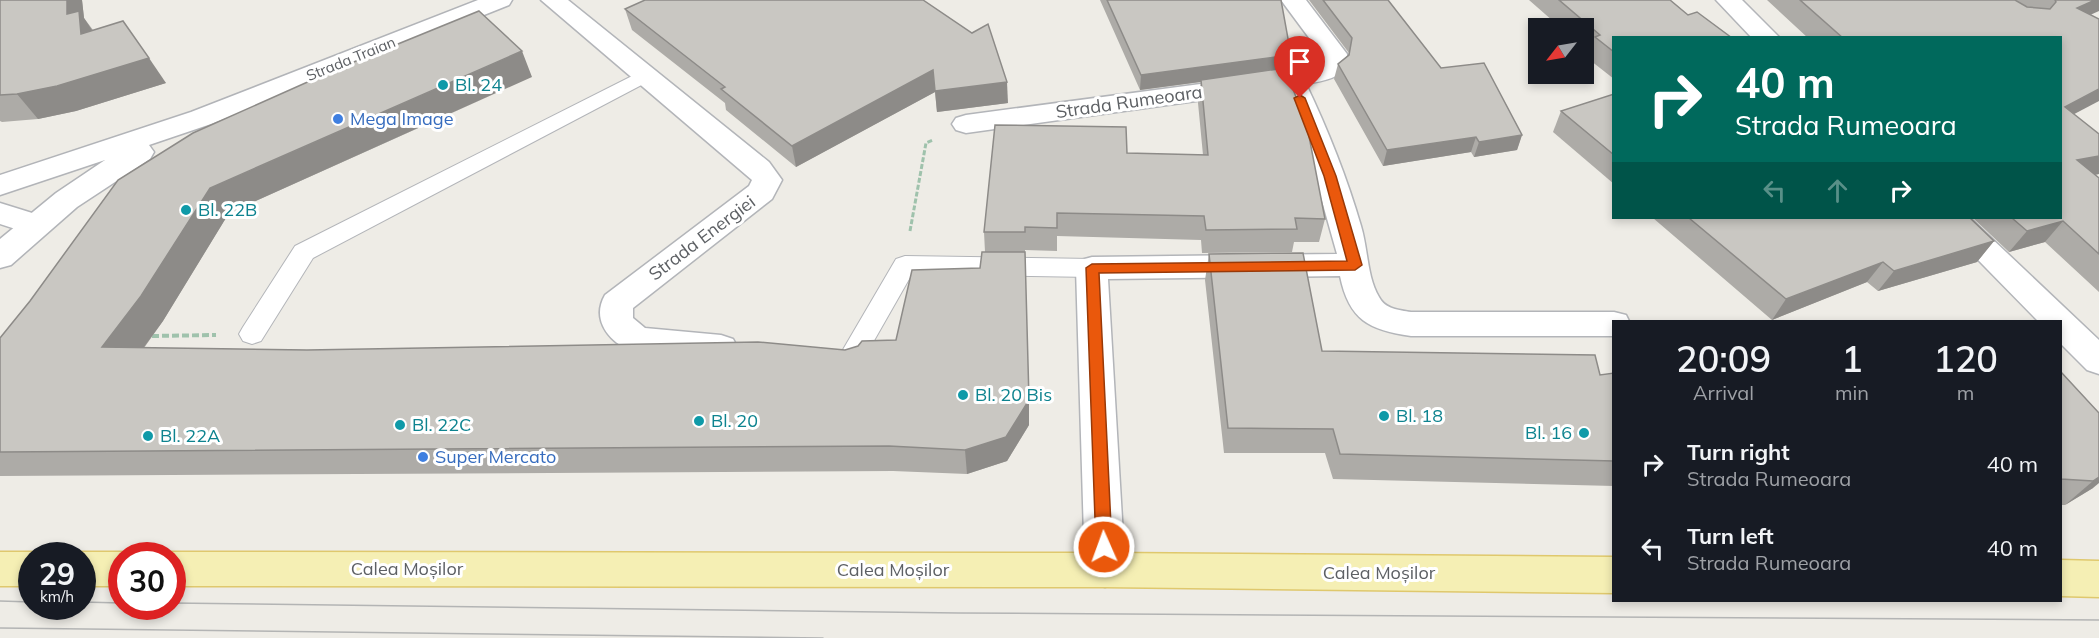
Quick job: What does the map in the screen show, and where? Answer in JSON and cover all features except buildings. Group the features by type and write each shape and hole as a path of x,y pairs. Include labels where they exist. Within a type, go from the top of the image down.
{"main road":[{"path":"0,569 18,569"},
{"name":"Calea Moșilor","path":"186,569 1105,570 1612,574"},
{"path":"2062,578 2099,579"}],"street":[{"name":"Strada Traian","path":"0,185 201,118 500,0"},
{"name":"Strada Energiei","path":"553,0 759,169 767,180 761,192 616,303 617,323 637,340 744,350"},
{"name":"Strada Rumeoara","path":"966,124 1291,80 1328,71 1334,64 1334,54 1293,0"},
{"path":"1728,0 1765,36"},
{"path":"1291,80 1330,176 1363,300 1371,312 1388,320 1411,324 1612,324"},
{"name":"Strada Traian","path":"0,257 34,224 90,182 201,118"},
{"path":"0,213 34,224"},
{"path":"1953,219 2056,320"},
{"path":"1105,570 1092,268 1355,265"},
{"path":"2062,326 2099,362"}],"lane":[{"path":"252,334 304,252 644,76"},
{"path":"838,359 905,265 1092,268"}],"path":[{"path":"905,265 926,143 966,124"},
{"path":"152,336 252,334"}],"tram line":[{"path":"0,601 18,602"},
{"path":"96,602 108,603"},
{"path":"186,603 959,613 2099,620"},
{"path":"0,628 823,638"}],"place":[{"name":"Bl. 24","path":"443,85"},
{"name":"Mega Image","path":"338,119"},
{"name":"Bl. 22B","path":"186,210"},
{"name":"Bl. 20 Bis","path":"963,395"},
{"name":"Bl. 18","path":"1384,416"},
{"name":"Bl. 20","path":"699,421"},
{"name":"Bl. 22C","path":"400,425"},
{"name":"Bl. 16","path":"1584,433"},
{"name":"Bl. 22A","path":"148,436"},
{"name":"Super Mercato","path":"423,457"}],"route":[{"path":"1104,547 1092,268 1355,265 1330,176 1300,98"}]}
